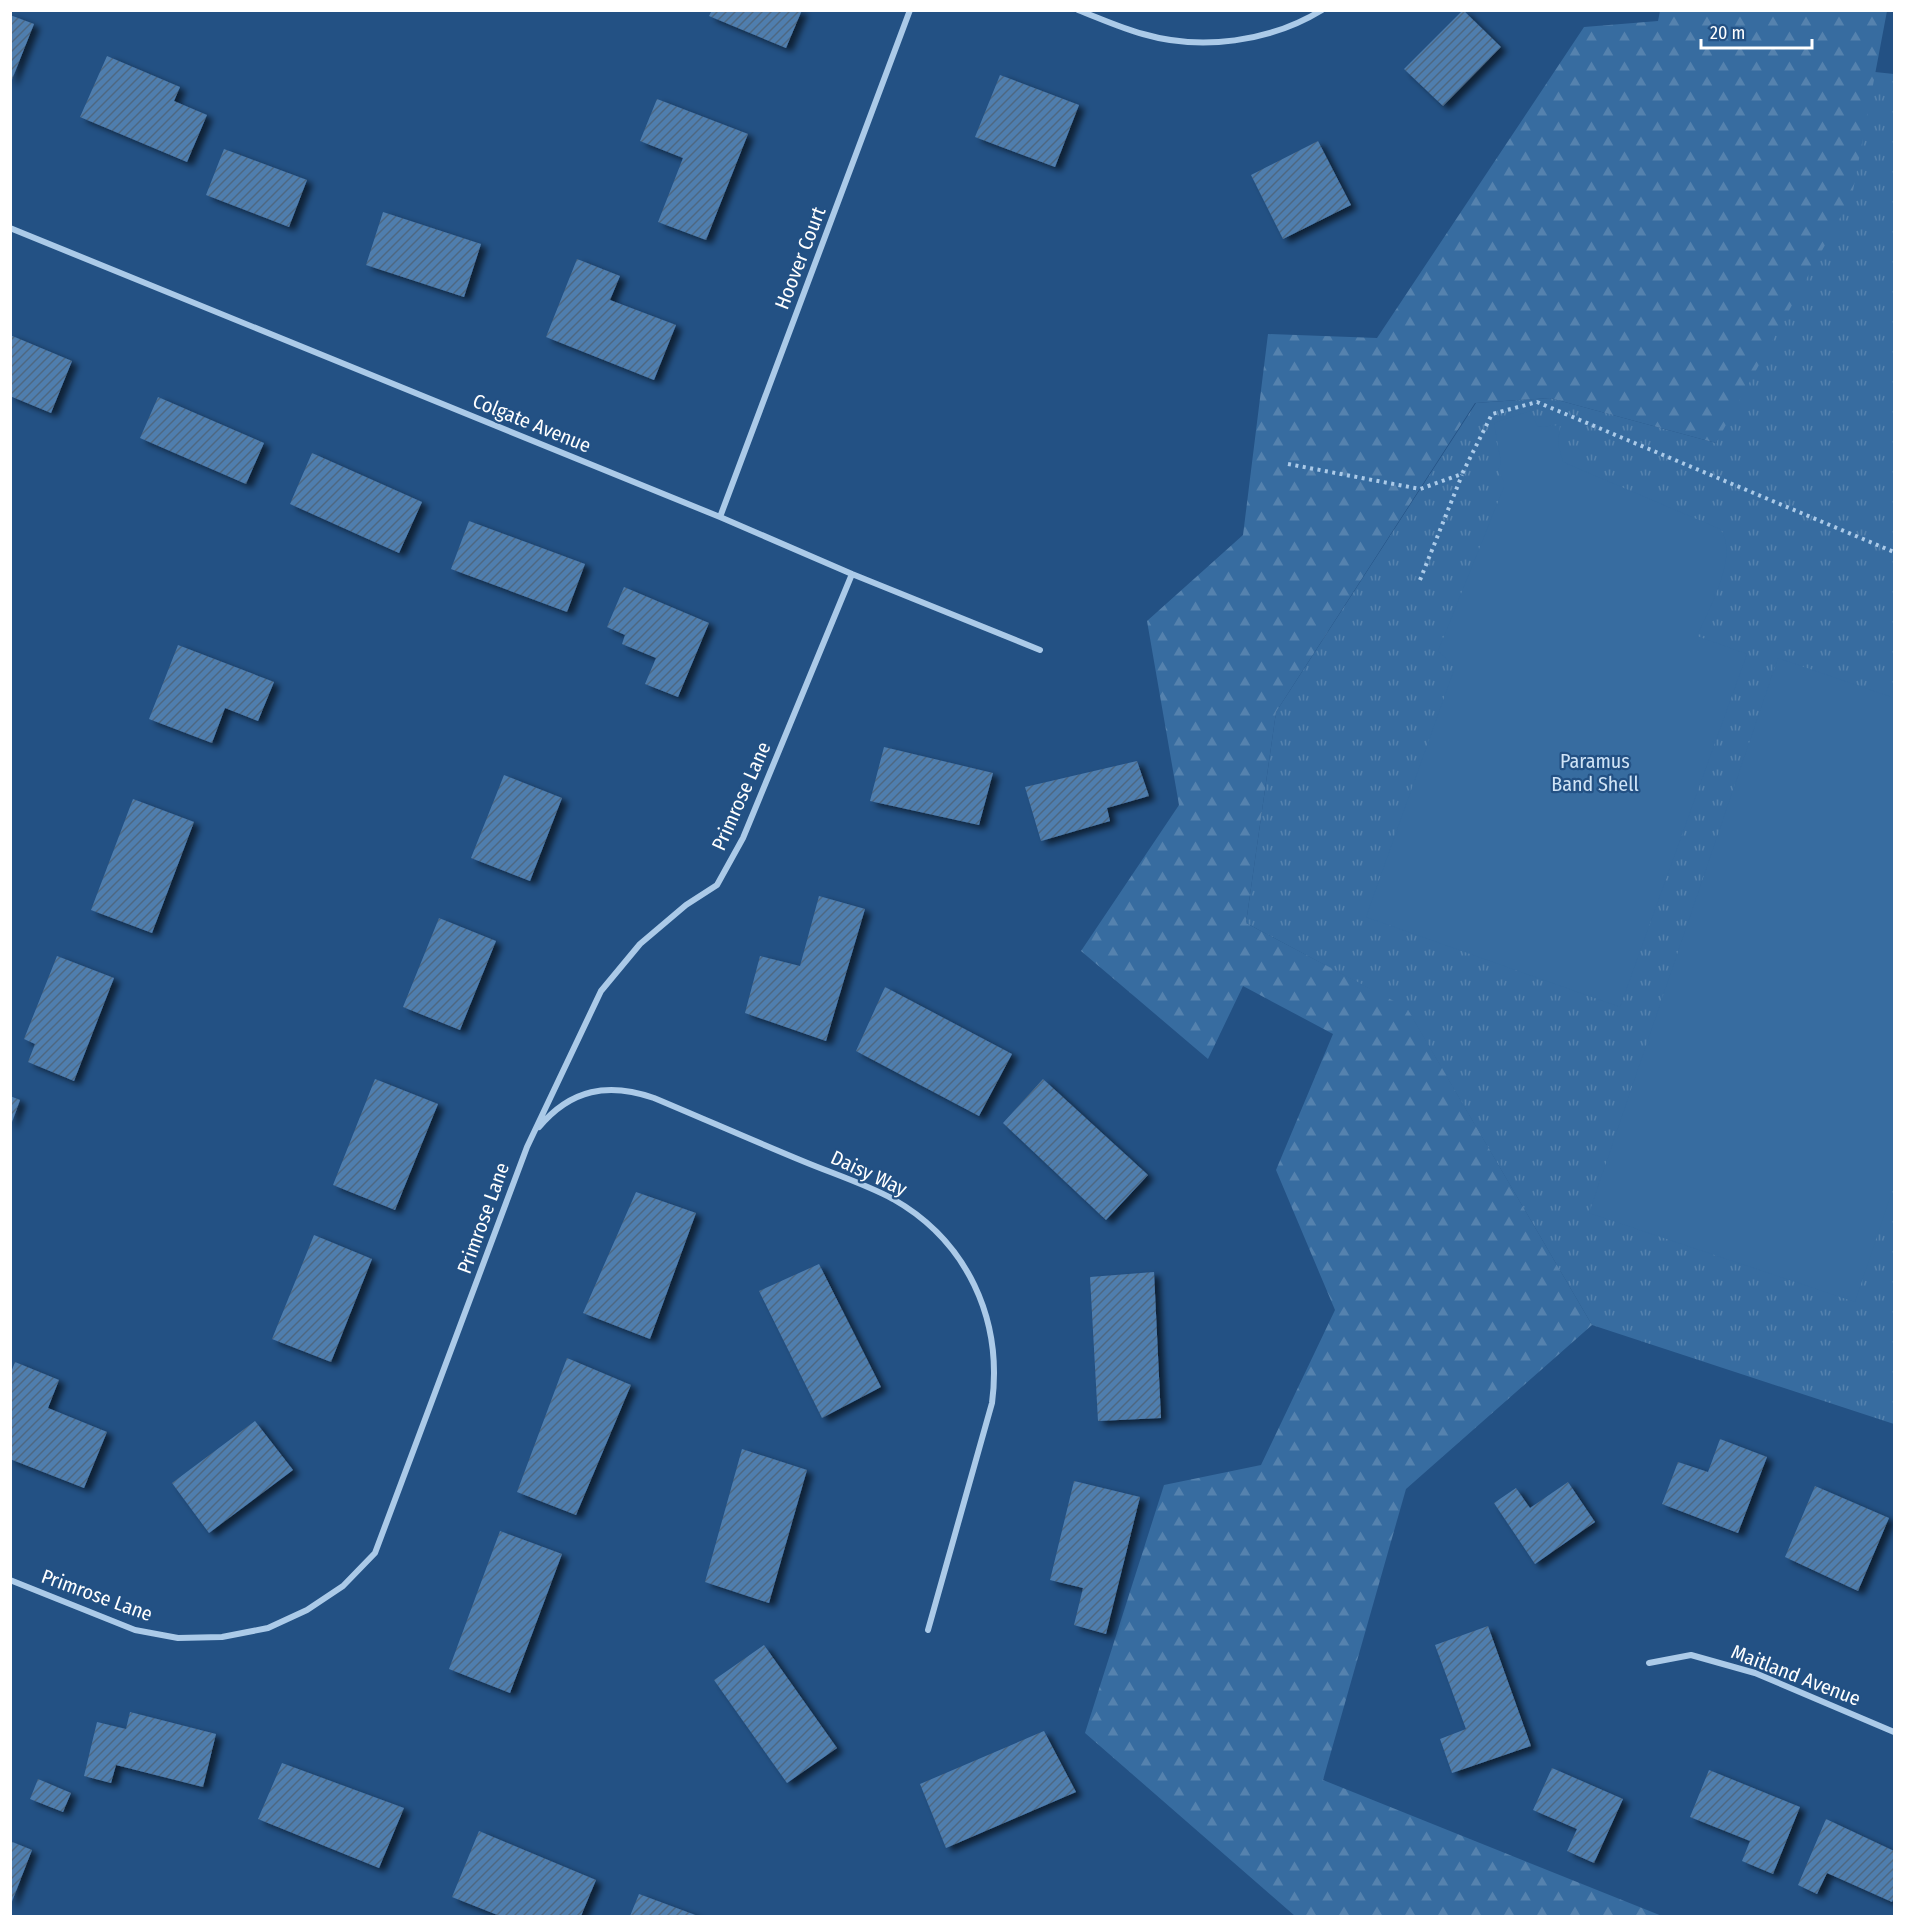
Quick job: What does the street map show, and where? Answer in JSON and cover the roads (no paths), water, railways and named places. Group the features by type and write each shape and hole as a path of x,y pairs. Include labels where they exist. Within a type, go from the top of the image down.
{"street":[{"name":"Hoover Court","path":"720,517 910,10"},
{"path":"1077,10 1144,34 1184,41 1229,41 1269,33 1308,19 1322,10"},
{"name":"Colgate Avenue","path":"10,228 1041,650"},
{"name":"Primrose Lane","path":"10,1580 135,1630 178,1638 222,1638 268,1628 307,1610 343,1586 375,1553 533,1135 601,991 640,944 686,905 717,885 743,838 852,574"},
{"name":"Daisy Way","path":"533,1135 553,1111 579,1095 608,1089 634,1091 893,1199 931,1226 964,1264 983,1303 993,1345 994,1388 992,1403 928,1630"},
{"name":"Maitland Avenue","path":"1649,1663 1690,1655 1755,1673 1894,1732"}],"park label":[{"name":"Paramus Band Shell","path":"1595,772"}]}
